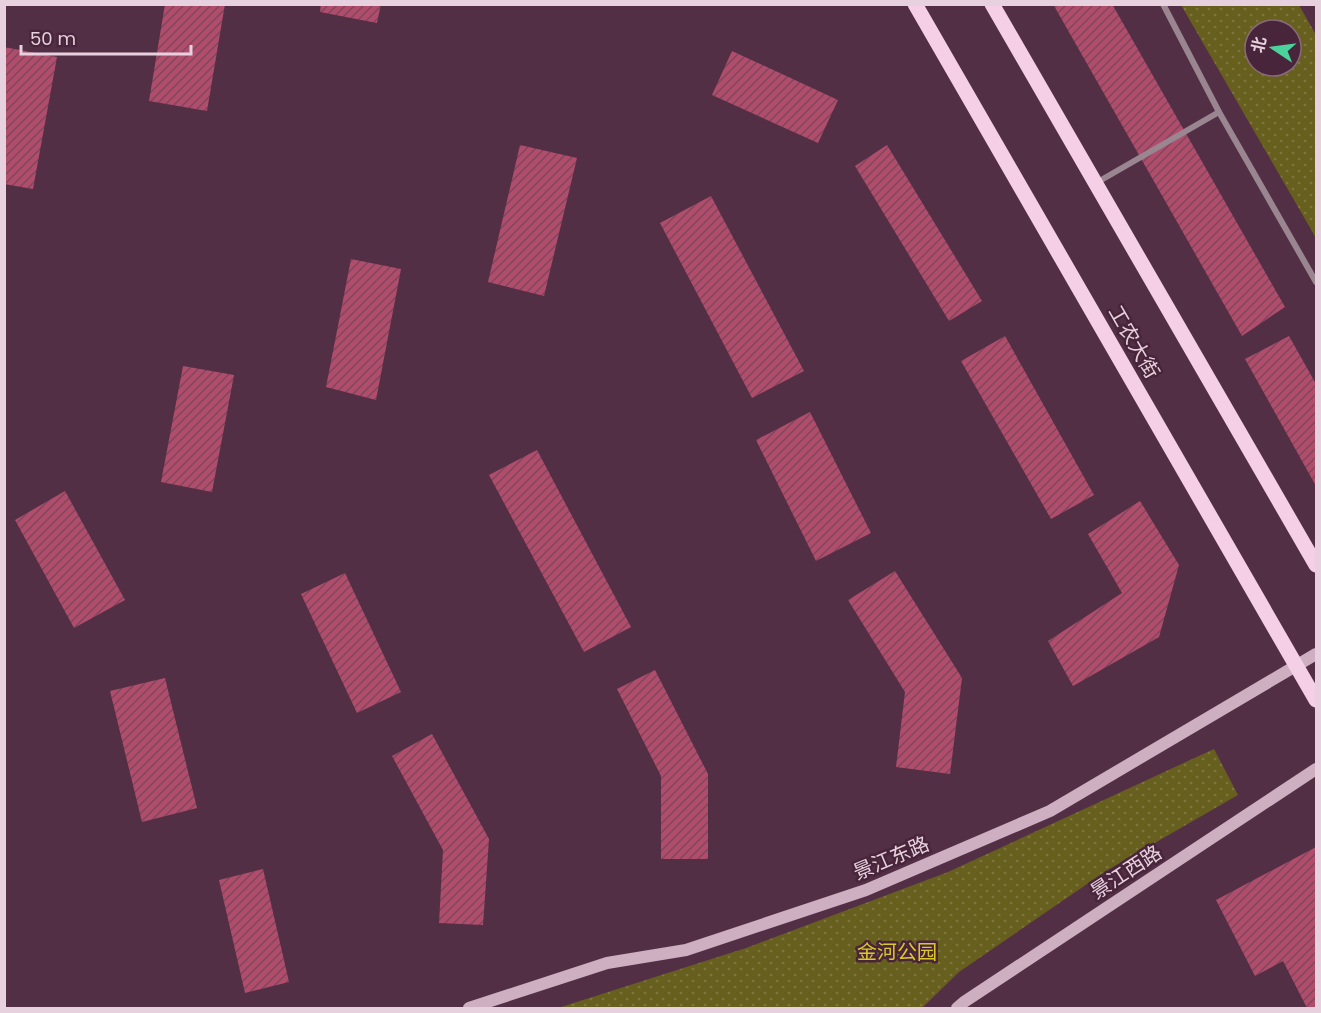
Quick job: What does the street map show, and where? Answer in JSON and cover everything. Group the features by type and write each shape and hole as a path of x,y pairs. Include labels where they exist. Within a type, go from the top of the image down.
{"main road":[{"name":"工农大街","path":"915,4 1317,700"},
{"path":"992,4 1317,565"},
{"name":"景江东路","path":"469,1008 607,963 686,950 866,890 1050,811 1317,654"},
{"name":"景江西路","path":"957,1008 1317,769"}],"street":[{"path":"1163,4 1219,112 1317,282"},
{"path":"1095,183 1219,112"}],"green space":[{"path":"1181,5 1299,5 1316,35 1316,238"},
{"name":"金河公园","path":"1214,749 1238,795 1106,871 959,972 922,1008 558,1008 746,948 948,872"}],"building":[{"path":"165,4 225,4 207,111 149,101"},
{"path":"321,4 381,4 377,23 320,12"},
{"path":"1053,4 1112,4 1285,307 1242,336"},
{"path":"4,47 57,57 33,189 4,184"},
{"path":"732,51 838,100 818,143 712,95"},
{"path":"520,145 577,158 544,296 488,282"},
{"path":"887,145 982,301 949,321 855,166"},
{"path":"711,196 804,371 752,398 660,223"},
{"path":"351,259 401,269 376,400 326,387"},
{"path":"1005,336 1094,495 1051,519 961,361"},
{"path":"1289,336 1316,384 1316,486 1245,359"},
{"path":"183,366 234,375 212,492 161,482"},
{"path":"810,412 871,533 816,561 756,440"},
{"path":"537,450 631,627 584,652 489,475"},
{"path":"65,491 125,600 74,628 15,520"},
{"path":"1140,501 1179,565 1159,637 1073,686 1048,641 1122,593 1088,534"},
{"path":"895,571 962,678 950,774 896,767 905,692 848,600"},
{"path":"345,573 401,692 357,713 301,594"},
{"path":"655,670 708,774 708,859 661,859 661,776 617,689"},
{"path":"165,678 197,808 142,822 110,691"},
{"path":"432,734 489,839 483,925 439,923 443,850 392,756"},
{"path":"1316,847 1316,1008 1307,1008 1283,961 1255,976 1216,900"},
{"path":"263,869 289,982 245,993 219,880"}]}
